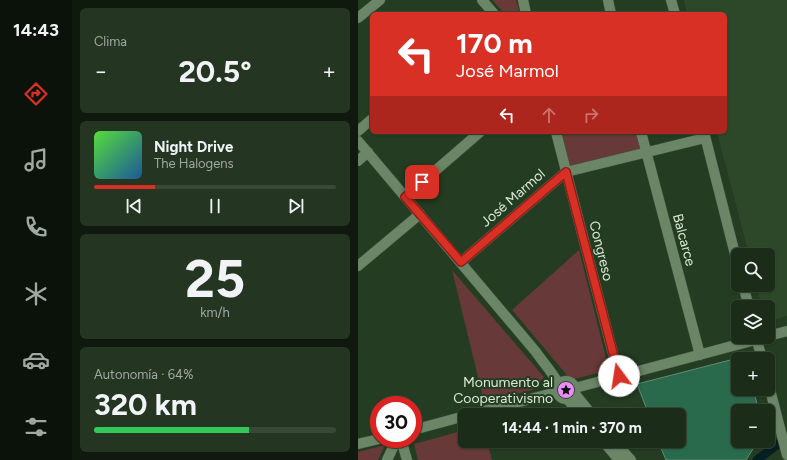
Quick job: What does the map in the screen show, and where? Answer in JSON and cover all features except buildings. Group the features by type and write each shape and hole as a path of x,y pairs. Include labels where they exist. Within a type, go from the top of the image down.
{"street":[{"path":"358,18 380,0"},
{"path":"482,0 492,12"},
{"path":"523,0 526,12"},
{"path":"608,0 611,12"},
{"path":"671,0 674,12"},
{"path":"358,131 370,120"},
{"path":"405,197 478,134"},
{"name":"Congreso","path":"556,134 619,376"},
{"name":"Balcarce","path":"642,134 700,355"},
{"path":"704,135 733,248"},
{"name":"José Marmol","path":"461,262 566,172 646,152 704,135"},
{"path":"358,141 536,352 547,358 561,386 560,396 572,394 619,376 738,344"},
{"path":"358,161 368,152"},
{"path":"358,266 420,214"},
{"path":"775,334 787,331"},
{"path":"491,408 573,383 572,394 578,408"},
{"path":"572,394 585,408"},
{"path":"772,396 787,454"},
{"path":"422,428 458,418"},
{"path":"358,444 370,441"},
{"path":"387,460 393,448"},
{"path":"404,448 407,460"},
{"path":"609,448 619,460"},
{"path":"620,448 631,460"}],"shaded area":[{"path":"492,0 516,0 519,12 503,12"},
{"path":"684,0 787,0 787,316 775,319 775,300 760,300 758,292 775,292 775,248 747,248 718,134 727,134 727,12 687,12"},
{"path":"561,134 636,134 640,149 570,168"},
{"path":"579,250 609,370 571,380 512,310"},
{"path":"452,270 544,377 532,390 484,402"},
{"path":"458,432 458,448 489,448 492,460 418,460 415,448 422,448 422,442"},
{"path":"373,448 384,448 378,460 358,460 358,452"}],"waterway":[{"path":"757,460 787,437"}],"place":[{"name":"Monumento al Cooperativismo","path":"566,390"}],"route":[{"path":"422,182 405,197 461,262 566,172 619,376"}]}
